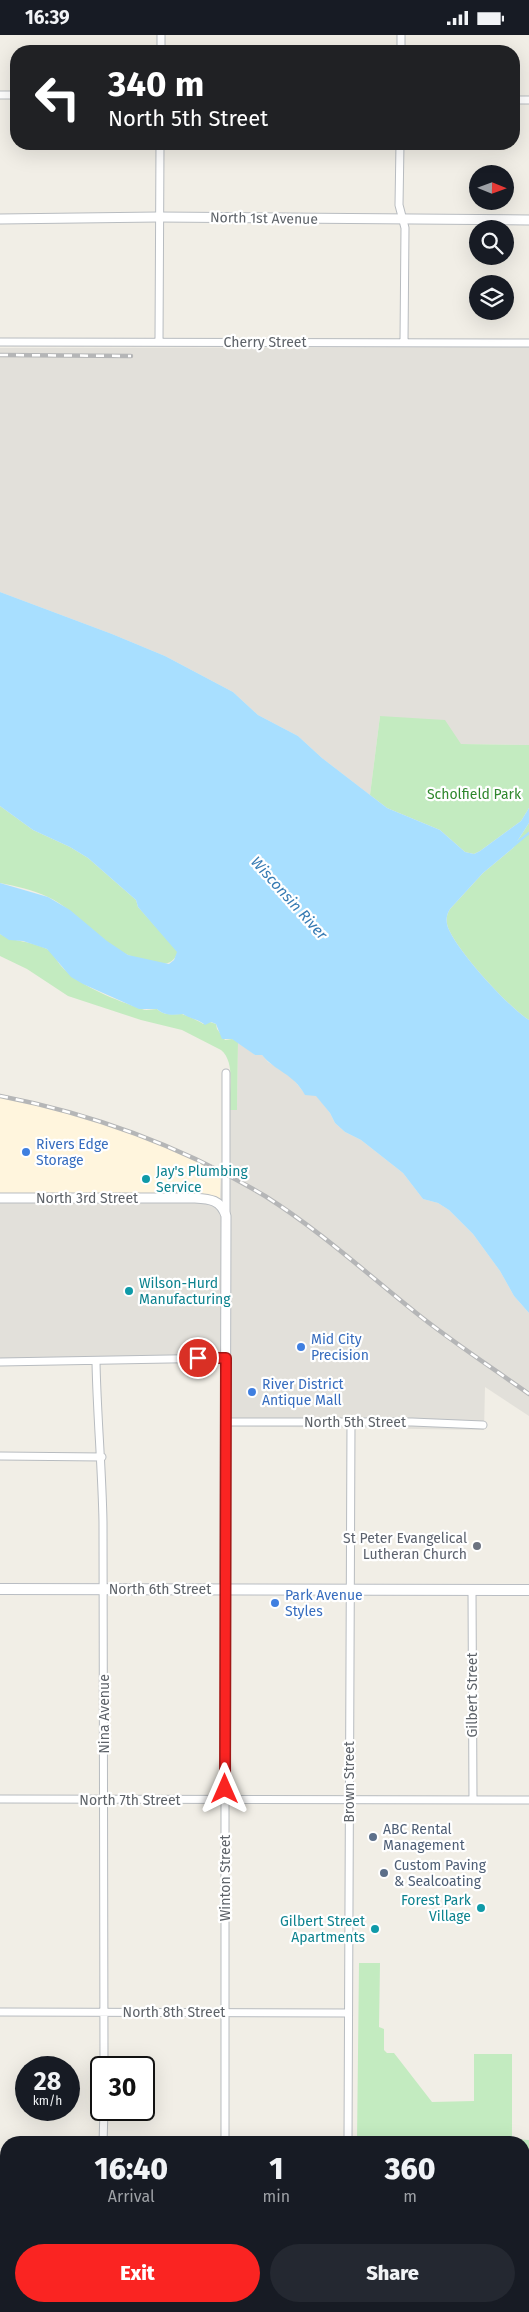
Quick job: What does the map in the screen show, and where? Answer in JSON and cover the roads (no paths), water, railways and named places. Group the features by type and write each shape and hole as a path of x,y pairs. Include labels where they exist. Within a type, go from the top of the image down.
{"main road":[{"name":"North 6th Street","path":"0,1589 529,1590"}],"street":[{"path":"159,342 158,217 160,150"},
{"path":"400,150 399,205 405,228 404,342"},
{"name":"North 1st Avenue","path":"0,219 158,217 529,220"},
{"name":"Cherry Street","path":"0,341 529,343"},
{"name":"Winton Street","path":"225,2136 226,1073"},
{"name":"North 3rd Street","path":"0,1198 207,1199 218,1202 226,1216"},
{"path":"0,1362 96,1362 226,1358"},
{"name":"Nina Avenue","path":"96,1362 98,1427 102,1457 104,2056"},
{"name":"North 5th Street","path":"226,1422 483,1425"},
{"name":"Brown Street","path":"348,2136 351,1422"},
{"path":"0,1457 102,1457"},
{"name":"Gilbert Street","path":"472,1590 473,1800"},
{"name":"North 7th Street","path":"0,1799 225,1801 529,1800"},
{"name":"North 8th Street","path":"0,2012 348,2013"},
{"path":"104,2121 104,2136"}],"water":[{"name":"Wisconsin River","path":"0,592 165,656 233,692 258,715 298,736 322,758 387,808 440,830 465,852 474,854 480,851 521,821 529,808 529,823 513,848 483,873 450,909 447,914 447,924 459,946 482,976 520,1014 529,1020 529,1313 514,1296 500,1271 473,1234 449,1210 438,1203 423,1199 403,1173 361,1140 345,1132 335,1123 330,1113 316,1096 305,1095 290,1077 267,1061 262,1055 255,1055 232,1039 222,1039 216,1024 211,1022 205,1025 183,1014 163,1013 157,1009 139,1009 83,984 71,977 47,949 23,941 9,940 0,934 0,883 48,897 70,910 107,941 128,955 169,964 174,960 177,952 138,907 136,900 88,858 70,847 33,830 0,806"}],"waterway":[{"path":"513,846 529,833"}],"railway":[{"path":"0,355 131,356"},
{"path":"0,1096 69,1112 137,1134 234,1178 285,1209 342,1252 429,1323 529,1394"}],"place":[{"name":"Rivers Edge Storage","path":"26,1152"},
{"name":"Jay's Plumbing Service","path":"146,1179"},
{"name":"Wilson-Hurd Manufacturing","path":"129,1291"},
{"name":"Mid City Precision","path":"301,1347"},
{"name":"River District Antique Mall","path":"252,1392"},
{"name":"St Peter Evangelical Lutheran Church","path":"477,1546"},
{"name":"Park Avenue Styles","path":"275,1603"},
{"name":"ABC Rental Management","path":"373,1837"},
{"name":"Custom Paving & Sealcoating","path":"384,1873"},
{"name":"Forest Park Village","path":"481,1908"},
{"name":"Gilbert Street Apartments","path":"375,1929"}],"park label":[{"name":"Scholfield Park","path":"474,794"}]}
